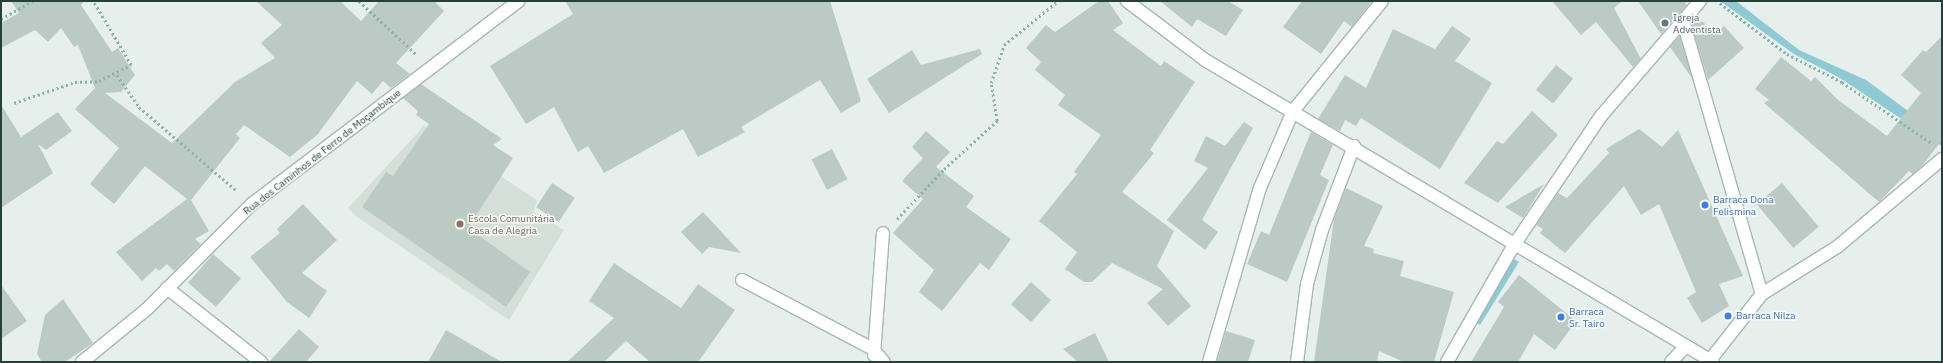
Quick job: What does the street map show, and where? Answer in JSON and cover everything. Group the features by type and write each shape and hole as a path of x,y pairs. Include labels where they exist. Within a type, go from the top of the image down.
{"street":[{"name":"Rua dos Caminhos de Ferro de Moçambique","path":"82,362 117,337 252,204 518,1"},
{"path":"1127,1 1205,60 1354,146 1514,245 1711,361 1762,294 1837,247 1942,159"},
{"path":"1209,362 1260,188 1293,111 1382,1"},
{"path":"1447,362 1514,245 1601,116 1700,1"},
{"path":"1683,20 1762,294"},
{"path":"1297,362 1307,284 1322,230 1354,146"},
{"path":"875,362 874,349 883,233"},
{"path":"742,280 874,349 884,362"},
{"path":"167,288 261,362"},
{"path":"1671,362 1686,346"}],"path":[{"path":"1,19 32,1"},
{"path":"14,103 74,82 99,81 117,75 131,65 93,1"},
{"path":"359,1 430,67"},
{"path":"883,233 944,169 998,120 991,83 1004,44 1058,1"},
{"path":"1718,1 1787,54 1842,82 1936,146"},
{"path":"117,75 139,107 252,204"}],"shaded area":[{"name":"Escola Comunitária Casa de Alegria","path":"424,126 537,200 534,212 564,230 509,320 357,217 348,208"}],"water":[{"path":"1720,1 1736,1 1799,50 1866,80 1942,136 1942,146 1840,78 1794,54"},
{"path":"1509,256 1519,262 1480,325 1472,320"}],"building":[{"path":"11,1 84,1 81,5 112,52 118,48 135,75 121,92 105,93 172,143 235,82 275,58 261,43 282,25 256,1 340,1 361,21 379,1 434,1 444,11 396,63 410,74 391,88 383,81 372,94 357,81 318,134 290,157 244,125 236,134 240,138 191,200 209,231 195,239 201,244 174,271 167,264 159,271 156,268 142,281 116,252 187,199 145,166 114,204 90,184 119,148 75,109 95,88 78,45 74,47 61,28 48,42 35,30 1,48 1,23 19,13"},
{"path":"565,1 830,1 861,101 841,113 820,80 741,127 745,132 698,157 683,129 604,173 588,146 578,152 554,107 526,124 490,66 573,14"},
{"path":"1099,1 1108,1 1123,23 1113,30 1161,66 1164,61 1195,82 1150,150 1154,153 1122,192 1174,231 1157,266 1191,306 1168,326 1147,303 1163,289 1112,263 1092,282 1084,282 1065,269 1077,252 1039,221 1077,174 1074,172 1101,135 1058,105 1065,95 1035,70 1041,62 1026,48 1046,25 1055,32"},
{"path":"1160,1 1228,1 1243,10 1226,36 1197,19 1192,27"},
{"path":"1302,1 1372,1 1352,27 1344,21 1321,54 1283,27"},
{"path":"1552,1 1622,1 1614,8 1641,59 1633,67 1596,22 1581,35"},
{"name":"Igreja Adventista","path":"1638,1 1684,1 1687,5 1661,34"},
{"path":"1697,16 1715,34 1724,26 1744,48 1708,80 1691,23"},
{"path":"1452,26 1471,39 1455,61 1492,83 1440,169 1361,118 1356,126 1345,120 1340,131 1318,119 1345,75 1366,88 1393,29 1435,49"},
{"path":"1680,36 1692,78 1670,47"},
{"path":"1942,36 1942,140 1922,166 1913,174 1909,171 1879,202 1764,103 1769,100 1755,89 1781,57 1811,81 1815,77 1837,99 1887,136 1921,93 1901,75 1923,50 1926,52"},
{"path":"980,49 982,54 889,113 867,79 912,50 921,65"},
{"path":"1556,65 1573,79 1553,104 1536,90"},
{"name":"Escola Comunitária Casa de Alegria","path":"421,84 502,139 493,145 513,158 468,228 530,272 506,307 362,207 386,172 393,176 429,124 416,115 418,111 403,98"},
{"path":"1,105 21,137 58,112 72,131 46,150 38,144 53,173 1,208"},
{"path":"1532,111 1558,135 1498,203 1464,183 1497,141 1503,144"},
{"path":"1244,122 1253,128 1202,220 1218,232 1205,250 1167,220 1208,168 1194,161 1206,136 1225,146"},
{"path":"1639,129 1662,147 1678,130 1743,276 1719,284 1729,306 1702,323 1687,298 1696,292 1659,204 1641,215 1624,186 1565,253 1540,233 1543,229 1536,225 1558,193 1567,198 1609,153 1606,149"},
{"path":"926,131 950,152 936,167 974,196 966,207 1011,239 989,270 980,263 942,311 919,292 934,270 893,233 923,199 902,181 923,158 912,147"},
{"path":"1311,132 1333,145 1320,175 1329,180 1287,282 1247,264 1261,231 1269,235"},
{"path":"832,149 847,179 827,190 812,159"},
{"path":"552,183 575,198 559,222 536,207"},
{"path":"1782,183 1819,227 1793,248 1757,204"},
{"path":"1544,184 1523,218 1505,207"},
{"path":"1346,188 1383,206 1364,246 1374,249 1373,253 1404,261 1400,276 1454,292 1434,362 1404,362 1379,351 1377,362 1314,362 1334,219"},
{"path":"303,204 337,240 302,273 327,291 309,318 287,302 250,257 280,233 277,229"},
{"path":"703,212 741,253 709,247 702,254 681,232"},
{"path":"213,254 241,278 216,307 188,283"},
{"path":"614,263 681,308 698,284 735,310 698,362 650,362 626,341 604,362 567,362 614,318 589,301"},
{"path":"1519,275 1576,321 1555,350 1534,334 1518,362 1471,362 1504,307 1498,302"},
{"path":"1031,282 1051,300 1031,322 1011,304"},
{"path":"1,285 27,321 1,339"},
{"path":"63,299 93,343 65,362 42,362 37,354 45,315"},
{"path":"299,329 319,347 306,362 269,362"},
{"path":"446,330 502,362 428,362"},
{"path":"1226,331 1255,340 1248,362 1217,362"},
{"path":"1095,333 1109,362 1078,362 1063,349"}],"place":[{"name":"Igreja Adventista","path":"1665,23"},
{"name":"Barraca Dona Felismina","path":"1705,205"},
{"name":"Escola Comunitária Casa de Alegria","path":"460,224"},
{"name":"Barraca Nilza","path":"1728,316"},
{"name":"Barraca Sr. Tairo","path":"1561,317"}]}
